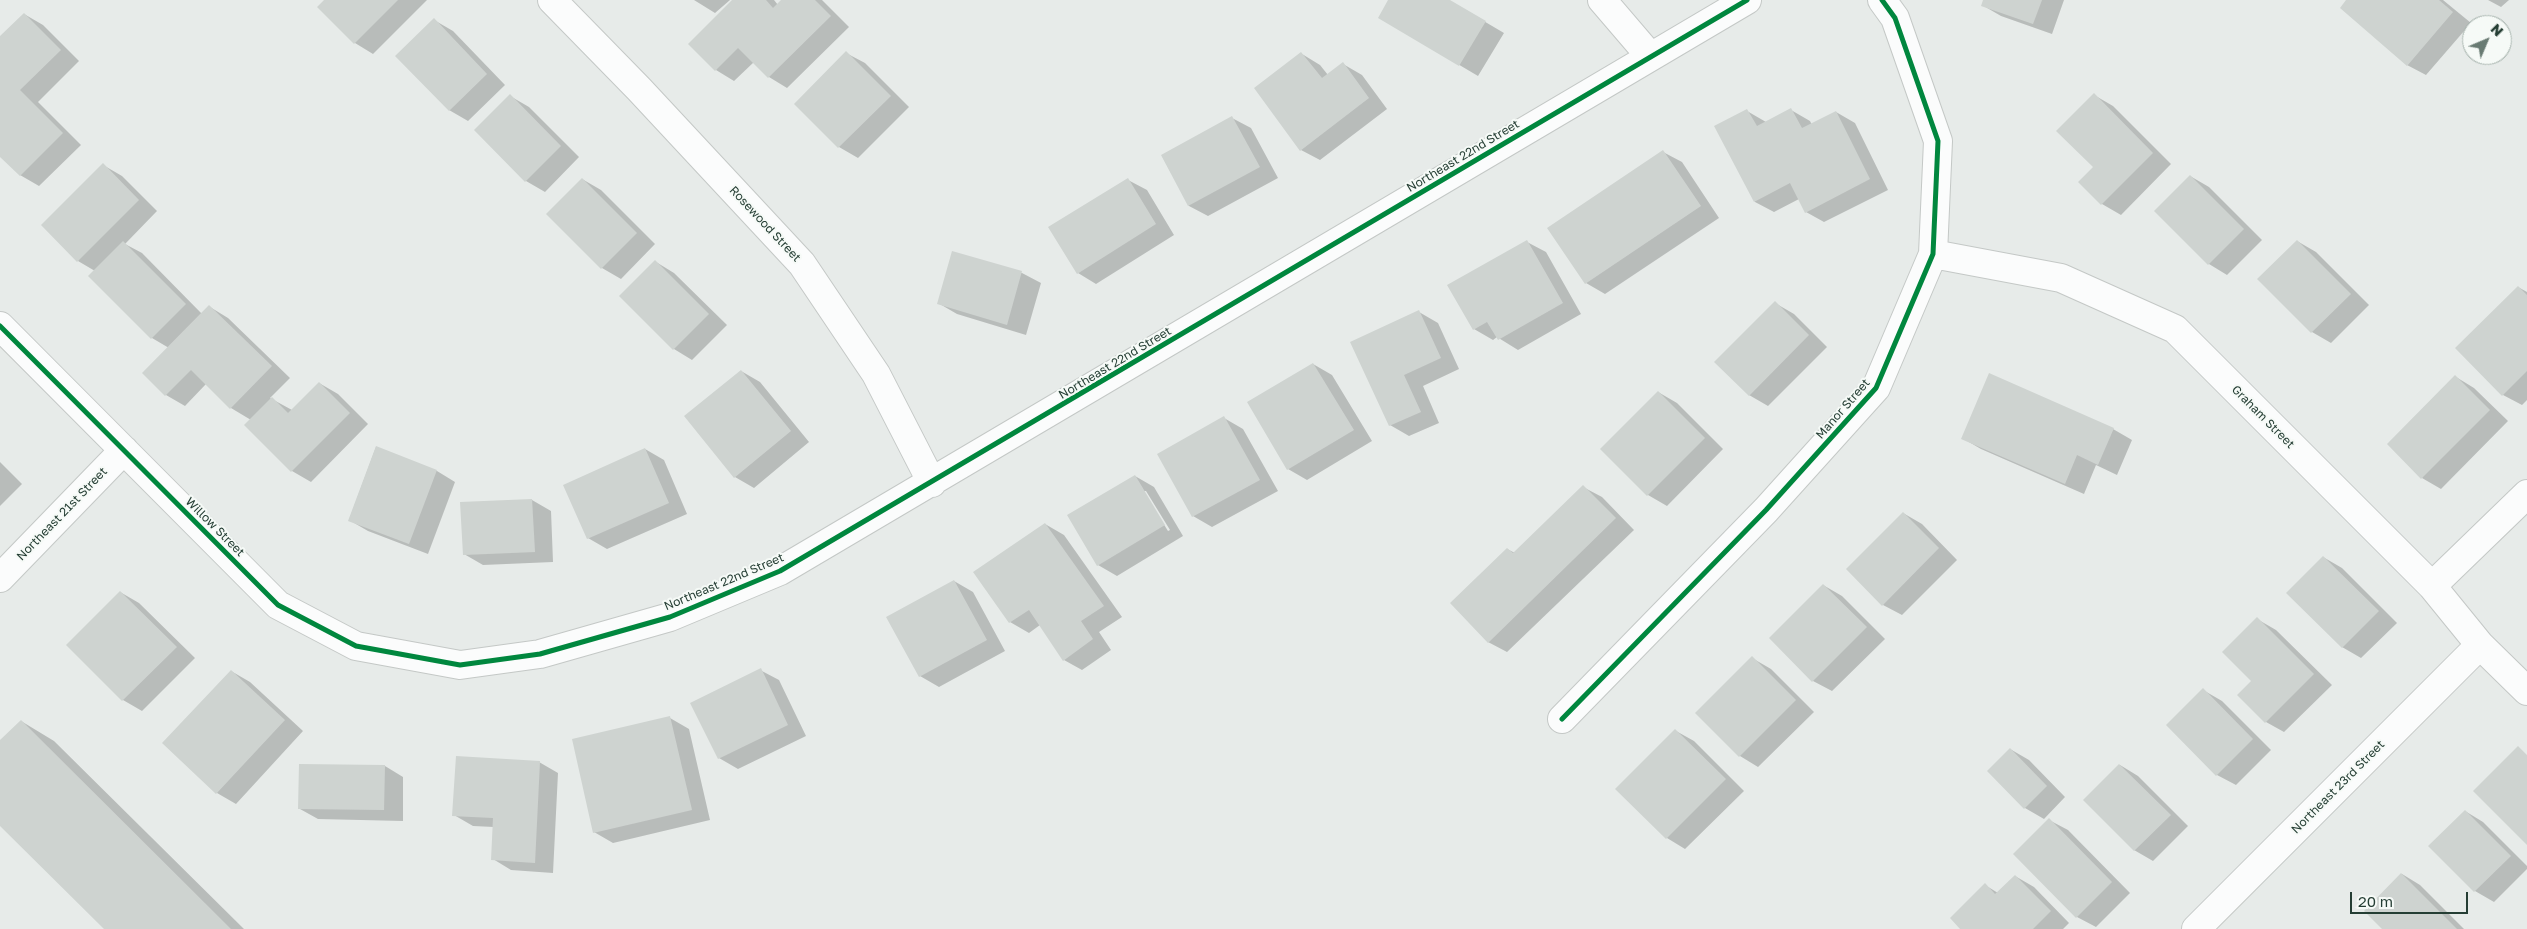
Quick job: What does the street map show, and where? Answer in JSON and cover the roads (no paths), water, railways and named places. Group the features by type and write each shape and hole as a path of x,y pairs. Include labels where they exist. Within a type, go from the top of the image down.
{"street":[{"name":"Rosewood Street","path":"552,0 639,89 802,264 876,374 932,483"},
{"path":"1602,0 1650,56"},
{"name":"Northeast 22nd Street","path":"460,665 540,654 670,617 780,571 932,483 1747,0"},
{"name":"Manor Street","path":"1562,719 1766,510 1876,388 1932,254 1938,141 1895,18 1882,0"},
{"name":"Graham Street","path":"1932,254 2062,278 2175,329 2432,586 2480,644 2527,691"},
{"name":"Willow Street","path":"0,326 278,605 356,646 460,665"},
{"name":"Northeast 21st Street","path":"0,578 124,450"},
{"path":"2432,586 2527,494"},
{"name":"Northeast 23rd Street","path":"2196,929 2480,644"}]}
